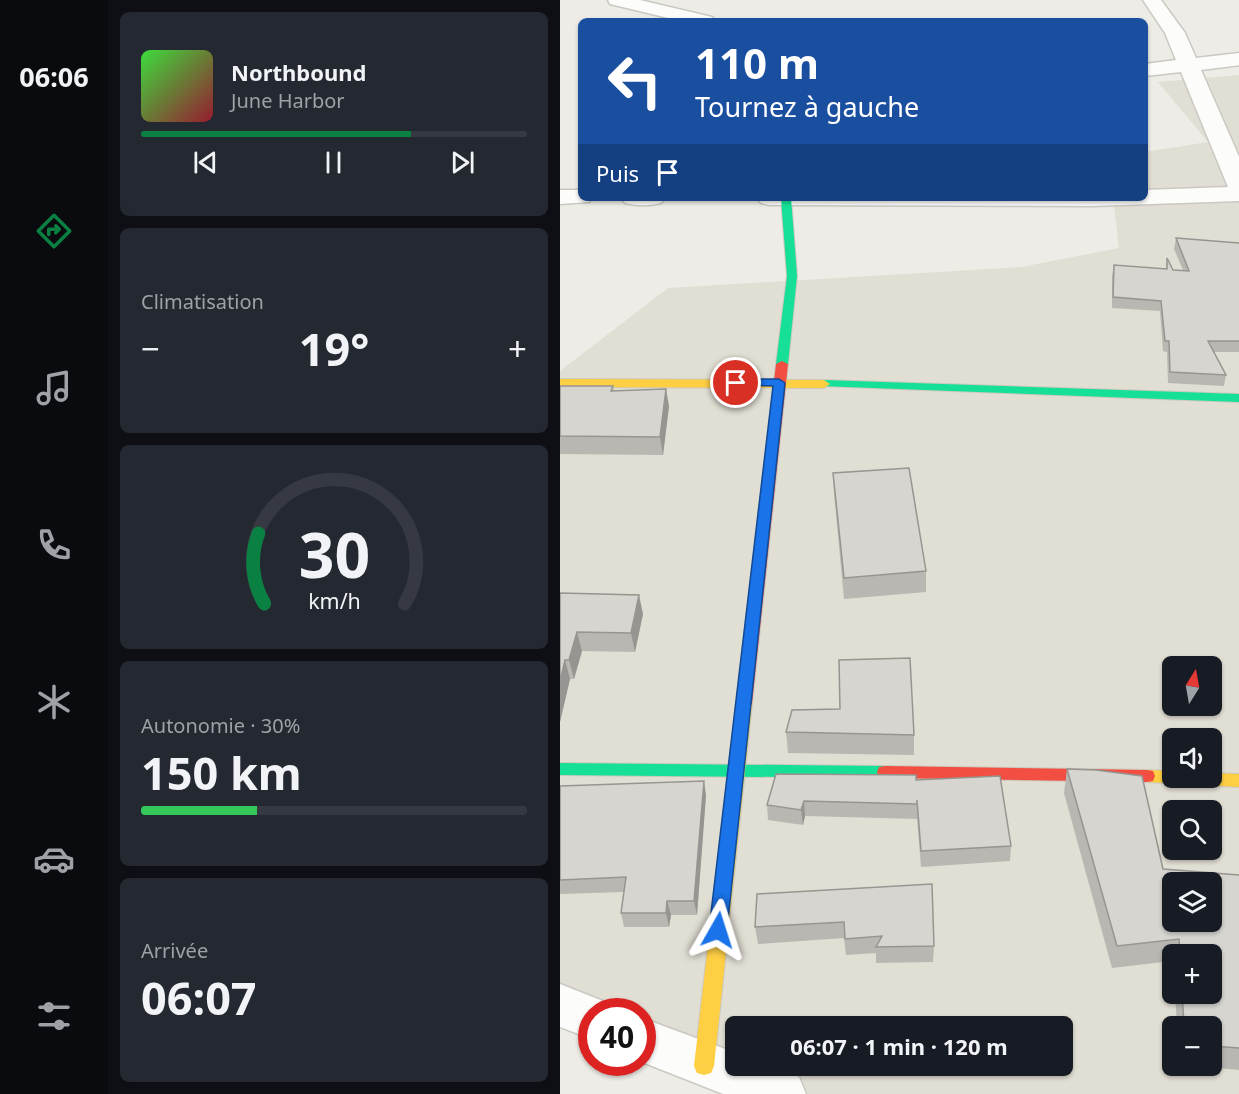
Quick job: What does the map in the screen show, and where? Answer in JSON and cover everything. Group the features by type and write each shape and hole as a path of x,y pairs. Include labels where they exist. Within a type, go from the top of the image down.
{"street":[{"path":"617,0 692,18"},
{"path":"1152,0 1175,33 1240,187"},
{"path":"1148,70 1240,59"},
{"path":"1148,197 1240,194"},
{"path":"560,197 578,197"},
{"path":"704,1066 735,771 792,276 786,201"},
{"path":"560,383 779,383 1240,398"},
{"path":"560,769 1122,775 1240,781"},
{"path":"560,1005 578,1012"},
{"path":"656,1046 782,1094"}],"shaded area":[{"path":"1239,75 1239,1094 808,1094 766,1076 1073,1076 1073,1016 725,1016 725,1059 656,1028 656,998 587,998 560,986 560,371 668,288 1021,267 1119,248 1113,201 1148,201 1148,152 1208,142 1158,82"}],"building":[{"path":"1176,238 1240,243 1240,341 1208,341 1226,375 1170,372 1169,341 1165,341 1161,301 1113,297 1114,265 1167,269 1167,258 1173,270 1189,271"},
{"path":"560,386 613,386 611,391 666,389 660,437 560,436"},
{"path":"909,468 926,571 844,578 833,473"},
{"path":"560,593 639,595 631,633 577,632 569,660 565,660 560,682"},
{"path":"910,658 914,735 786,732 792,710 840,709 839,660"},
{"path":"1067,769 1142,776 1163,869 1202,872 1162,872 1162,932 1222,932 1222,874 1240,875 1240,1048 1222,1047 1222,1016 1183,1016 1183,1004 1222,1004 1222,944 1179,944 1179,939 1117,946"},
{"path":"776,774 916,775 916,780 1000,776 1011,846 921,851 917,800 917,804 804,801 801,810 767,805"},
{"path":"704,781 694,901 667,901 666,913 621,913 626,877 560,880 560,786"},
{"path":"932,884 934,946 876,947 882,936 845,939 844,922 755,927 757,894"}],"traffic: fast":[{"path":"782,364 792,276 786,201"},
{"path":"824,384 1240,398"},
{"path":"560,769 885,772"}],"traffic: slow":[{"path":"560,383 824,384"},
{"path":"704,1066 744,704"},
{"path":"1147,776 1240,781"}],"traffic: jam":[{"path":"744,704 782,364"},
{"path":"885,772 1147,776"}],"route":[{"path":"718,930 779,383 736,383"}]}
